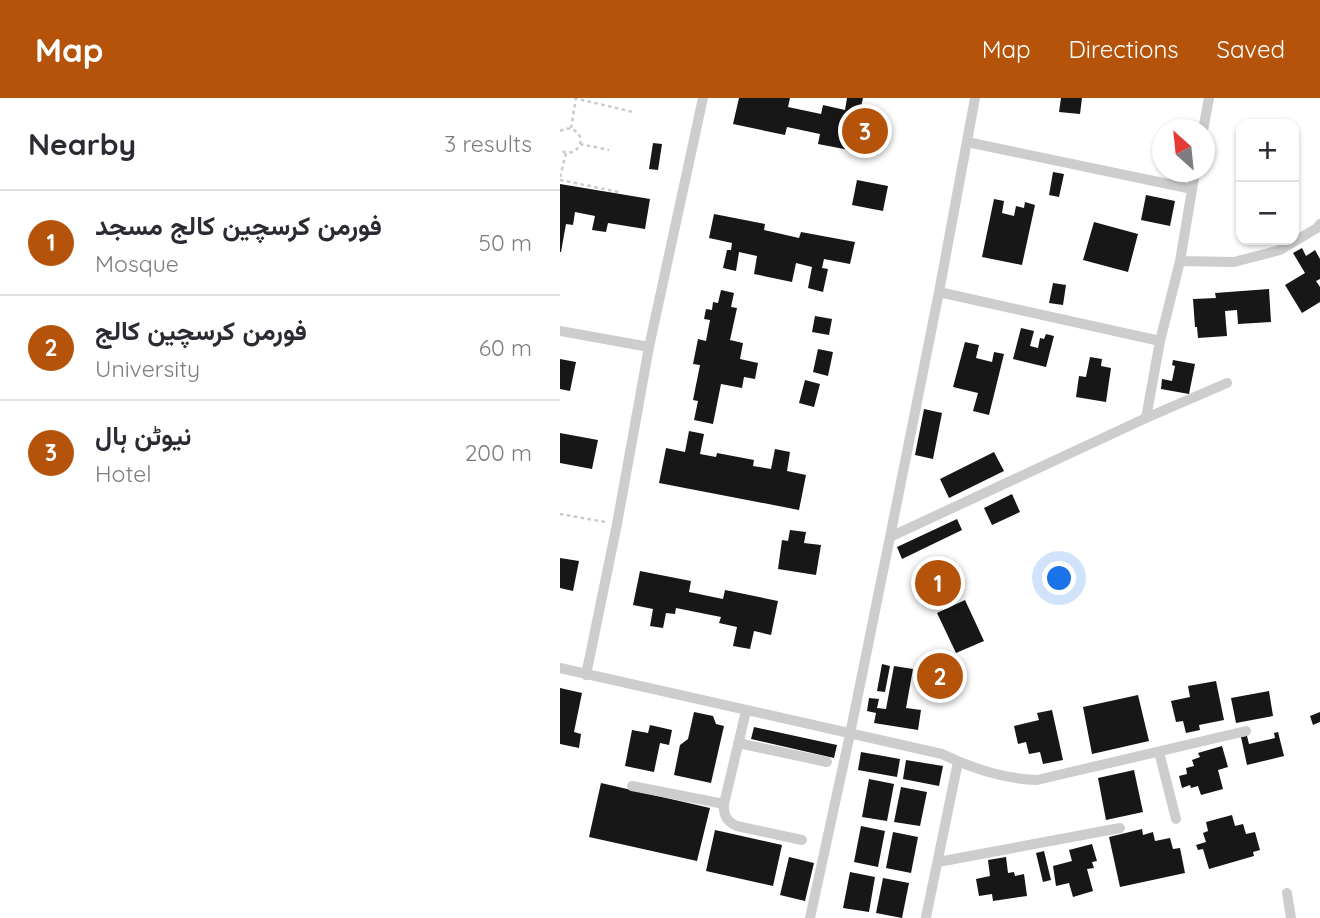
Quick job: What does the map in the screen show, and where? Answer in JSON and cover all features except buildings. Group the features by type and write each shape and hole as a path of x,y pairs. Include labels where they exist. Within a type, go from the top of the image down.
{"lane":[{"path":"586,675 649,346 703,98"},
{"path":"810,918 890,537 975,98"},
{"path":"1205,119 1209,98"},
{"path":"967,142 1192,189"},
{"path":"1146,418 1160,341 1180,261 1193,182"},
{"path":"1180,261 1234,262 1280,250 1320,224"},
{"path":"939,292 1160,341"},
{"path":"560,331 649,346"},
{"path":"890,537 1227,383"},
{"path":"560,668 942,754 1017,779 1037,780 1246,731"},
{"path":"746,710 724,804 727,820 737,826 802,841"},
{"path":"738,743 827,762"},
{"path":"1159,752 1176,819"},
{"path":"926,917 958,761"},
{"path":"632,786 724,804"},
{"path":"938,862 1120,828"},
{"path":"1287,892 1291,918"}],"path":[{"path":"571,128 575,98 633,112"},
{"path":"560,131 571,128 579,134 580,144 575,151 566,153 560,150"},
{"path":"580,144 609,150"},
{"path":"566,153 560,179 619,192"},
{"path":"560,514 617,524"}],"place":[{"name":"نیوٹن ہال","path":"865,131"},
{"name":"فورمن کرسچین کالج مسجد","path":"938,583"},
{"name":"فورمن کرسچین کالج","path":"940,676"}]}
